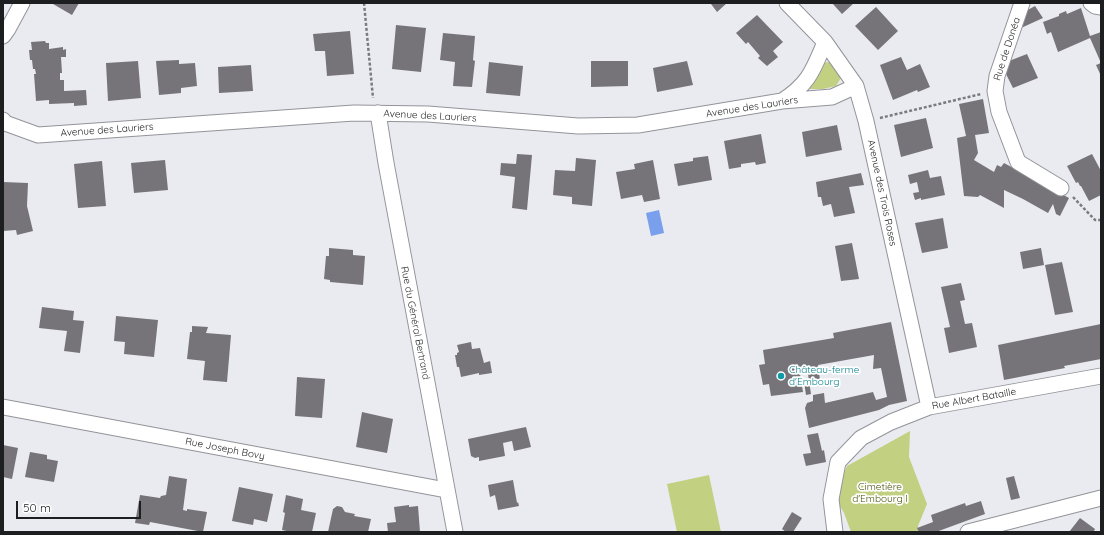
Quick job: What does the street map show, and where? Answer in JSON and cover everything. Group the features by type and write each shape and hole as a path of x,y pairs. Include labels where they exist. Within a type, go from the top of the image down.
{"street":[{"path":"3,36 22,3"},
{"name":"Avenue des Trois Roses","path":"787,3 825,42 856,86 866,121 929,407"},
{"name":"Rue de Donéa","path":"1022,3 997,76 995,91 999,112 1018,162 1061,188"},
{"path":"1091,3 1095,6 1101,7"},
{"path":"782,101 805,84 815,66 825,42"},
{"name":"Avenue des Lauriers","path":"3,120 5,123 38,135 378,112 428,114 578,126 638,125 782,101 832,97 856,86"},
{"name":"Rue du Général Bertrand","path":"378,112 386,163 455,532"},
{"name":"Rue Albert Bataille","path":"835,532 830,499 838,462 861,438 891,422 929,407 1101,376"},
{"name":"Rue Joseph Bovy","path":"3,407 446,490"},
{"path":"968,532 1101,498"}],"path":[{"path":"364,3 373,96 378,112"},
{"path":"866,121 975,95"},
{"path":"1061,188 1068,192 1095,220 1101,220"}],"green space":[{"path":"829,62 838,70 841,78 836,86 823,89 807,89 821,63"},
{"name":"Cimetière d'Embourg I","path":"910,431 909,457 927,504 918,526 919,532 851,532 844,513 836,500 839,485 847,466"},
{"path":"709,475 721,532 677,532 667,484"}],"water":[{"path":"659,210 664,233 651,236 646,213"}],"building":[{"path":"79,3 72,15 53,4"},
{"path":"727,3 717,12 711,4"},
{"path":"832,3 854,3 842,14"},
{"path":"1035,6 1043,18 1021,28 1024,12"},
{"path":"876,7 898,31 878,50 855,26"},
{"path":"1081,8 1090,36 1101,32 1101,63 1090,38 1058,52 1051,32 1047,34 1043,22 1059,16 1059,14 1066,11 1067,14"},
{"path":"757,15 783,42 773,51 778,57 767,66 758,58 760,56 748,42 746,44 736,33"},
{"path":"396,25 426,28 421,72 392,69"},
{"path":"350,31 354,74 327,76 325,51 315,51 313,34"},
{"path":"443,33 475,36 473,60 475,61 472,87 453,86 455,62 440,60"},
{"path":"45,41 46,43 49,43 49,49 63,47 63,50 66,49 66,57 61,57 62,73 60,73 60,80 64,80 64,91 86,90 87,105 74,106 74,103 49,104 49,100 36,101 34,74 36,74 35,69 33,69 32,60 30,60 29,50 32,50 31,42"},
{"path":"1027,54 1038,78 1013,88 1006,74 1009,61"},
{"path":"901,57 907,70 920,64 930,87 918,92 917,90 893,100 880,65"},
{"path":"179,60 179,64 195,63 197,86 181,88 181,93 159,95 156,61"},
{"path":"138,61 141,98 108,101 106,63"},
{"path":"591,61 628,61 628,86 591,87"},
{"path":"687,61 693,85 657,92 653,68"},
{"path":"489,62 523,66 520,96 486,93"},
{"path":"1101,63 1101,76 1096,65"},
{"path":"251,65 253,91 219,93 218,67"},
{"path":"983,99 989,133 975,135 978,153 974,160 994,172 997,165 1001,167 1004,163 1069,198 1060,216 1056,214 1053,204 1048,213 1004,190 1004,208 980,195 978,197 964,196 957,138 966,136 959,104"},
{"path":"926,118 933,148 901,157 894,125"},
{"path":"837,125 842,150 806,157 802,132"},
{"path":"761,134 766,163 756,165 755,162 741,164 741,167 729,169 724,141"},
{"path":"517,154 532,155 527,210 512,208 515,177 500,175 501,163 516,164"},
{"path":"1092,154 1101,171 1101,195 1089,201 1081,186 1078,182 1076,183 1067,166"},
{"path":"708,156 712,180 678,186 674,164 693,161 693,158"},
{"path":"576,158 596,160 592,206 572,204 572,197 553,195 555,170 575,171"},
{"path":"165,160 168,190 134,193 131,163"},
{"path":"653,160 660,199 644,202 642,195 621,199 616,172 635,169 634,164"},
{"path":"102,161 106,206 78,208 74,164"},
{"path":"928,170 930,178 941,176 945,195 915,200 913,193 919,192 917,182 910,184 908,175"},
{"path":"861,173 864,185 849,187 855,213 834,217 831,204 823,206 821,197 818,197 816,182"},
{"path":"3,182 28,183 27,206 33,231 17,235 16,230 3,231"},
{"path":"943,218 948,248 922,253 915,223"},
{"path":"852,243 859,279 841,281 835,246"},
{"path":"329,248 353,250 353,255 365,256 363,285 330,282 330,280 324,279 326,256 329,256"},
{"path":"1041,248 1044,265 1023,269 1020,252"},
{"path":"1062,262 1073,312 1055,315 1045,265"},
{"path":"961,283 965,300 960,301 965,324 972,323 977,347 949,353 944,328 950,327 941,287"},
{"path":"42,307 74,311 73,320 84,321 80,353 64,351 67,331 39,328"},
{"path":"116,316 158,320 154,357 124,354 125,342 114,341"},
{"path":"891,322 907,401 889,405 879,410 809,428 805,408 807,403 813,401 813,395 824,393 825,403 873,392 876,400 887,397 881,368 873,369 874,355 818,365 820,380 809,381 807,367 799,368 803,392 771,396 769,384 763,385 759,365 765,364 763,350 834,338 833,333"},
{"path":"1101,324 1101,359 1004,380 998,345"},
{"path":"192,326 208,327 206,333 231,335 227,382 203,380 205,361 187,359"},
{"path":"471,342 472,349 480,348 484,363 490,361 492,373 479,375 479,373 461,377 459,367 457,367 455,355 459,352 457,345"},
{"path":"297,377 325,379 322,418 295,416"},
{"path":"809,381 811,394 806,395 804,382"},
{"path":"362,412 393,419 387,453 356,447"},
{"path":"526,427 531,447 514,451 512,441 503,443 505,456 479,461 479,457 475,458 471,456 468,439"},
{"path":"818,433 822,451 824,450 826,462 806,466 803,454 811,453 807,435"},
{"path":"3,445 18,448 12,479 3,477"},
{"path":"30,452 47,455 47,459 58,461 54,482 25,477"},
{"path":"169,476 187,479 183,510 187,511 187,509 207,512 203,532 150,522 149,525 135,523 140,495 160,498 161,496 166,495"},
{"path":"1014,476 1020,498 1011,500 1006,478"},
{"path":"513,480 517,503 518,502 519,506 498,510 495,495 490,497 488,485"},
{"path":"239,487 273,494 267,522 254,519 253,525 232,521"},
{"path":"286,495 303,499 301,510 316,513 312,532 291,532 282,530"},
{"path":"981,501 985,514 936,532 919,532 917,528 933,522 931,515 965,503 966,506"},
{"path":"409,505 409,507 418,506 420,532 388,532 387,523 396,522 394,507"},
{"path":"337,506 342,507 345,512 355,514 354,516 371,519 368,532 328,532 333,509"},
{"path":"792,512 802,518 793,532 786,532 782,529"},
{"path":"1080,518 1095,529 1094,531 1096,532 1069,532"}],"place":[{"name":"Château-ferme d'Embourg","path":"781,376"}]}
